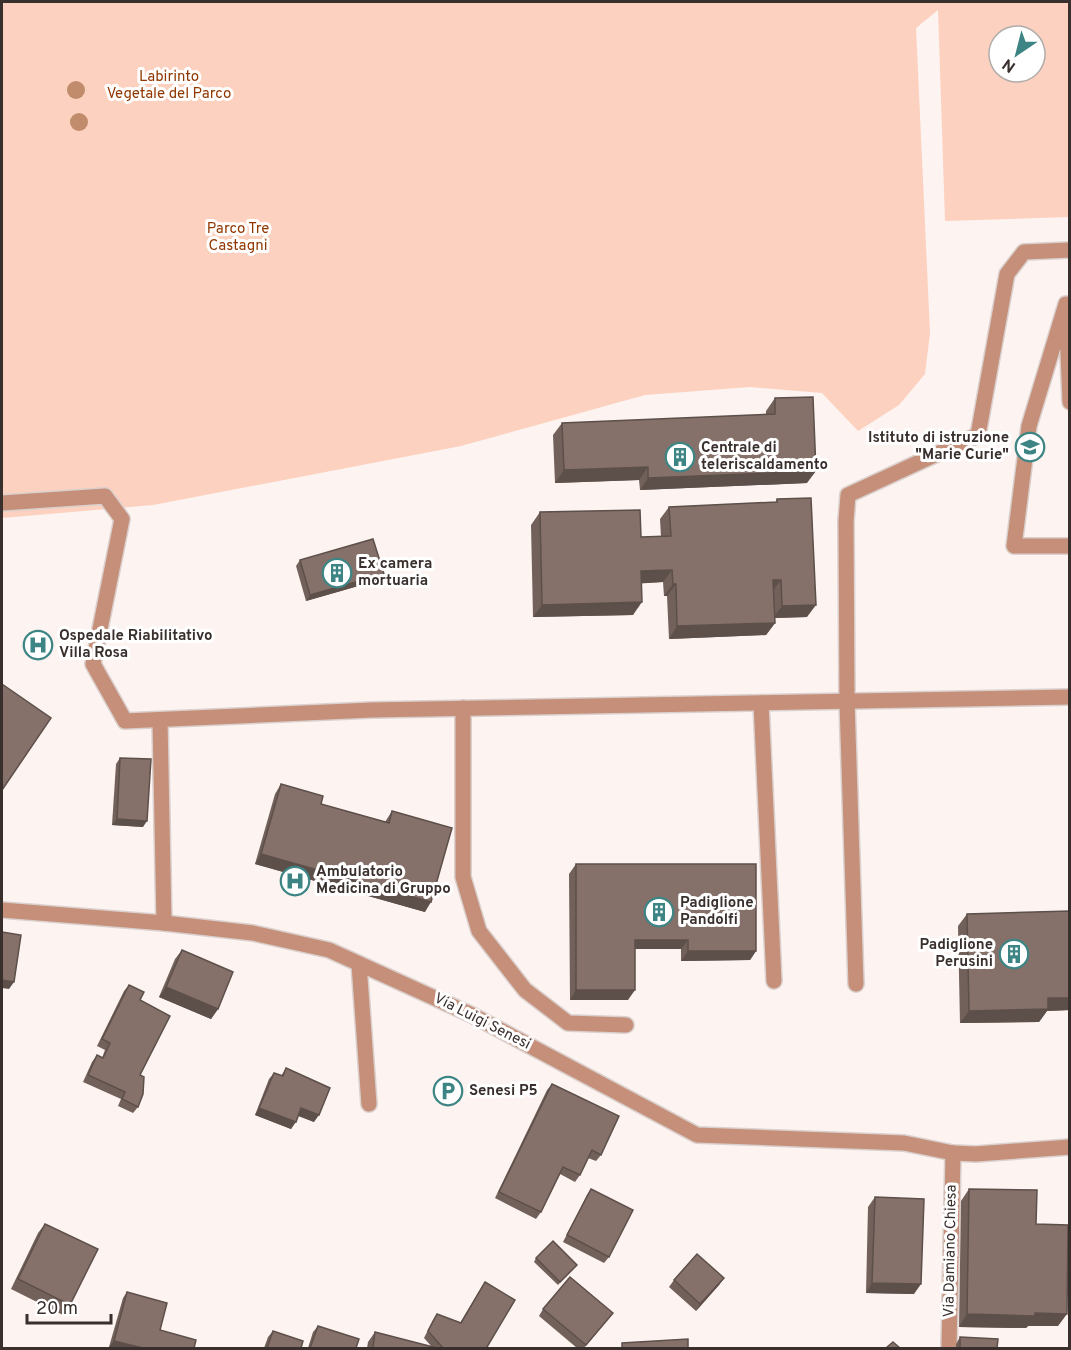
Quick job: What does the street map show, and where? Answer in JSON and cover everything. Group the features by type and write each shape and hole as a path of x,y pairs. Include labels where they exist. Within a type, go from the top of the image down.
{"street":[{"path":"856,984 846,701 848,495 978,435 1006,274 1024,252 1070,250"},
{"path":"1070,402 1066,304 1029,426 1014,546 1070,546"},
{"path":"2,503 105,496 122,519 93,664 125,721 372,710 1070,697"},
{"path":"761,703 774,981"},
{"path":"463,708 463,877 479,931 525,990 568,1023 626,1025"},
{"path":"160,720 164,923"},
{"name":"Via Luigi Senesi","path":"2,910 164,923 253,933 329,950 472,1015 697,1135 903,1143 953,1153 976,1154 1070,1147"},
{"path":"359,964 369,1104"},
{"name":"Via Damiano Chiesa","path":"949,1348 953,1153"}],"green space":[{"name":"Parco Tre Castagni","path":"2,2 1069,2 1069,217 945,221 938,10 916,28 930,333 925,374 899,405 858,431 822,393 750,387 645,395 461,446 153,505 2,518"}],"building":[{"name":"Centrale di teleriscaldamento","path":"813,397 816,471 648,478 648,467 564,470 562,423 775,414 775,398"},
{"path":"811,498 816,605 782,606 781,580 773,580 775,623 677,626 676,584 673,584 672,570 641,571 642,602 542,605 540,512 640,510 641,537 671,536 669,507 777,502 777,499"},
{"name":"Ex camera mortuaria","path":"373,539 384,574 310,595 300,560"},
{"path":"2,684 51,718 2,790"},
{"path":"120,758 151,759 147,821 117,819"},
{"path":"281,784 323,796 321,804 389,823 392,811 452,828 431,902 261,854"},
{"name":"Padiglione Pandolfi","path":"576,864 756,864 756,951 688,951 688,940 635,940 635,990 576,990"},
{"name":"Padiglione Perusini","path":"1070,911 1070,998 1048,998 1048,1009 969,1011 967,914"},
{"path":"2,932 21,935 14,982 2,980"},
{"path":"182,950 233,972 218,1009 166,987"},
{"path":"129,985 144,992 140,1000 170,1016 140,1075 144,1077 143,1094 138,1107 122,1099 125,1092 88,1075 97,1055 103,1058 110,1043 102,1039"},
{"path":"286,1068 330,1088 319,1115 301,1108 296,1122 259,1108 274,1073 283,1076"},
{"path":"552,1084 619,1116 601,1155 592,1150 580,1175 563,1167 541,1212 499,1192"},
{"path":"591,1189 633,1210 609,1257 567,1235"},
{"path":"969,1189 1037,1190 1036,1224 1068,1225 1067,1314 1035,1313 1035,1316 967,1314"},
{"path":"875,1197 924,1199 921,1284 872,1283"},
{"path":"45,1224 98,1249 70,1305 18,1279"},
{"path":"553,1241 577,1265 560,1282 536,1258"},
{"path":"697,1254 724,1278 700,1304 674,1280"},
{"path":"570,1277 613,1313 586,1345 543,1309"},
{"path":"485,1282 515,1300 487,1347 443,1348 428,1331 437,1314 461,1323"},
{"path":"127,1292 167,1303 160,1330 196,1340 194,1348 143,1348 114,1341"},
{"path":"318,1326 359,1339 356,1348 310,1348"},
{"path":"273,1331 303,1341 301,1348 267,1348"},
{"path":"375,1332 437,1348 373,1348"},
{"path":"960,1337 998,1339 997,1348 960,1348"},
{"path":"688,1339 688,1348 622,1348 622,1343"},
{"path":"893,1342 900,1348 886,1348"}],"place":[{"name":"Istituto di istruzione \"Marie Curie\"","path":"1030,447"},
{"name":"Centrale di teleriscaldamento","path":"680,457"},
{"name":"Ex camera mortuaria","path":"337,573"},
{"name":"Ospedale Riabilitativo Villa Rosa","path":"38,645"},
{"name":"Ambulatorio Medicina di Gruppo","path":"295,881"},
{"name":"Padiglione Pandolfi","path":"659,912"},
{"name":"Padiglione Perusini","path":"1014,954"},
{"name":"Senesi P5","path":"448,1091"}],"park label":[{"name":"Labirinto Vegetale del Parco","path":"169,86"}]}
